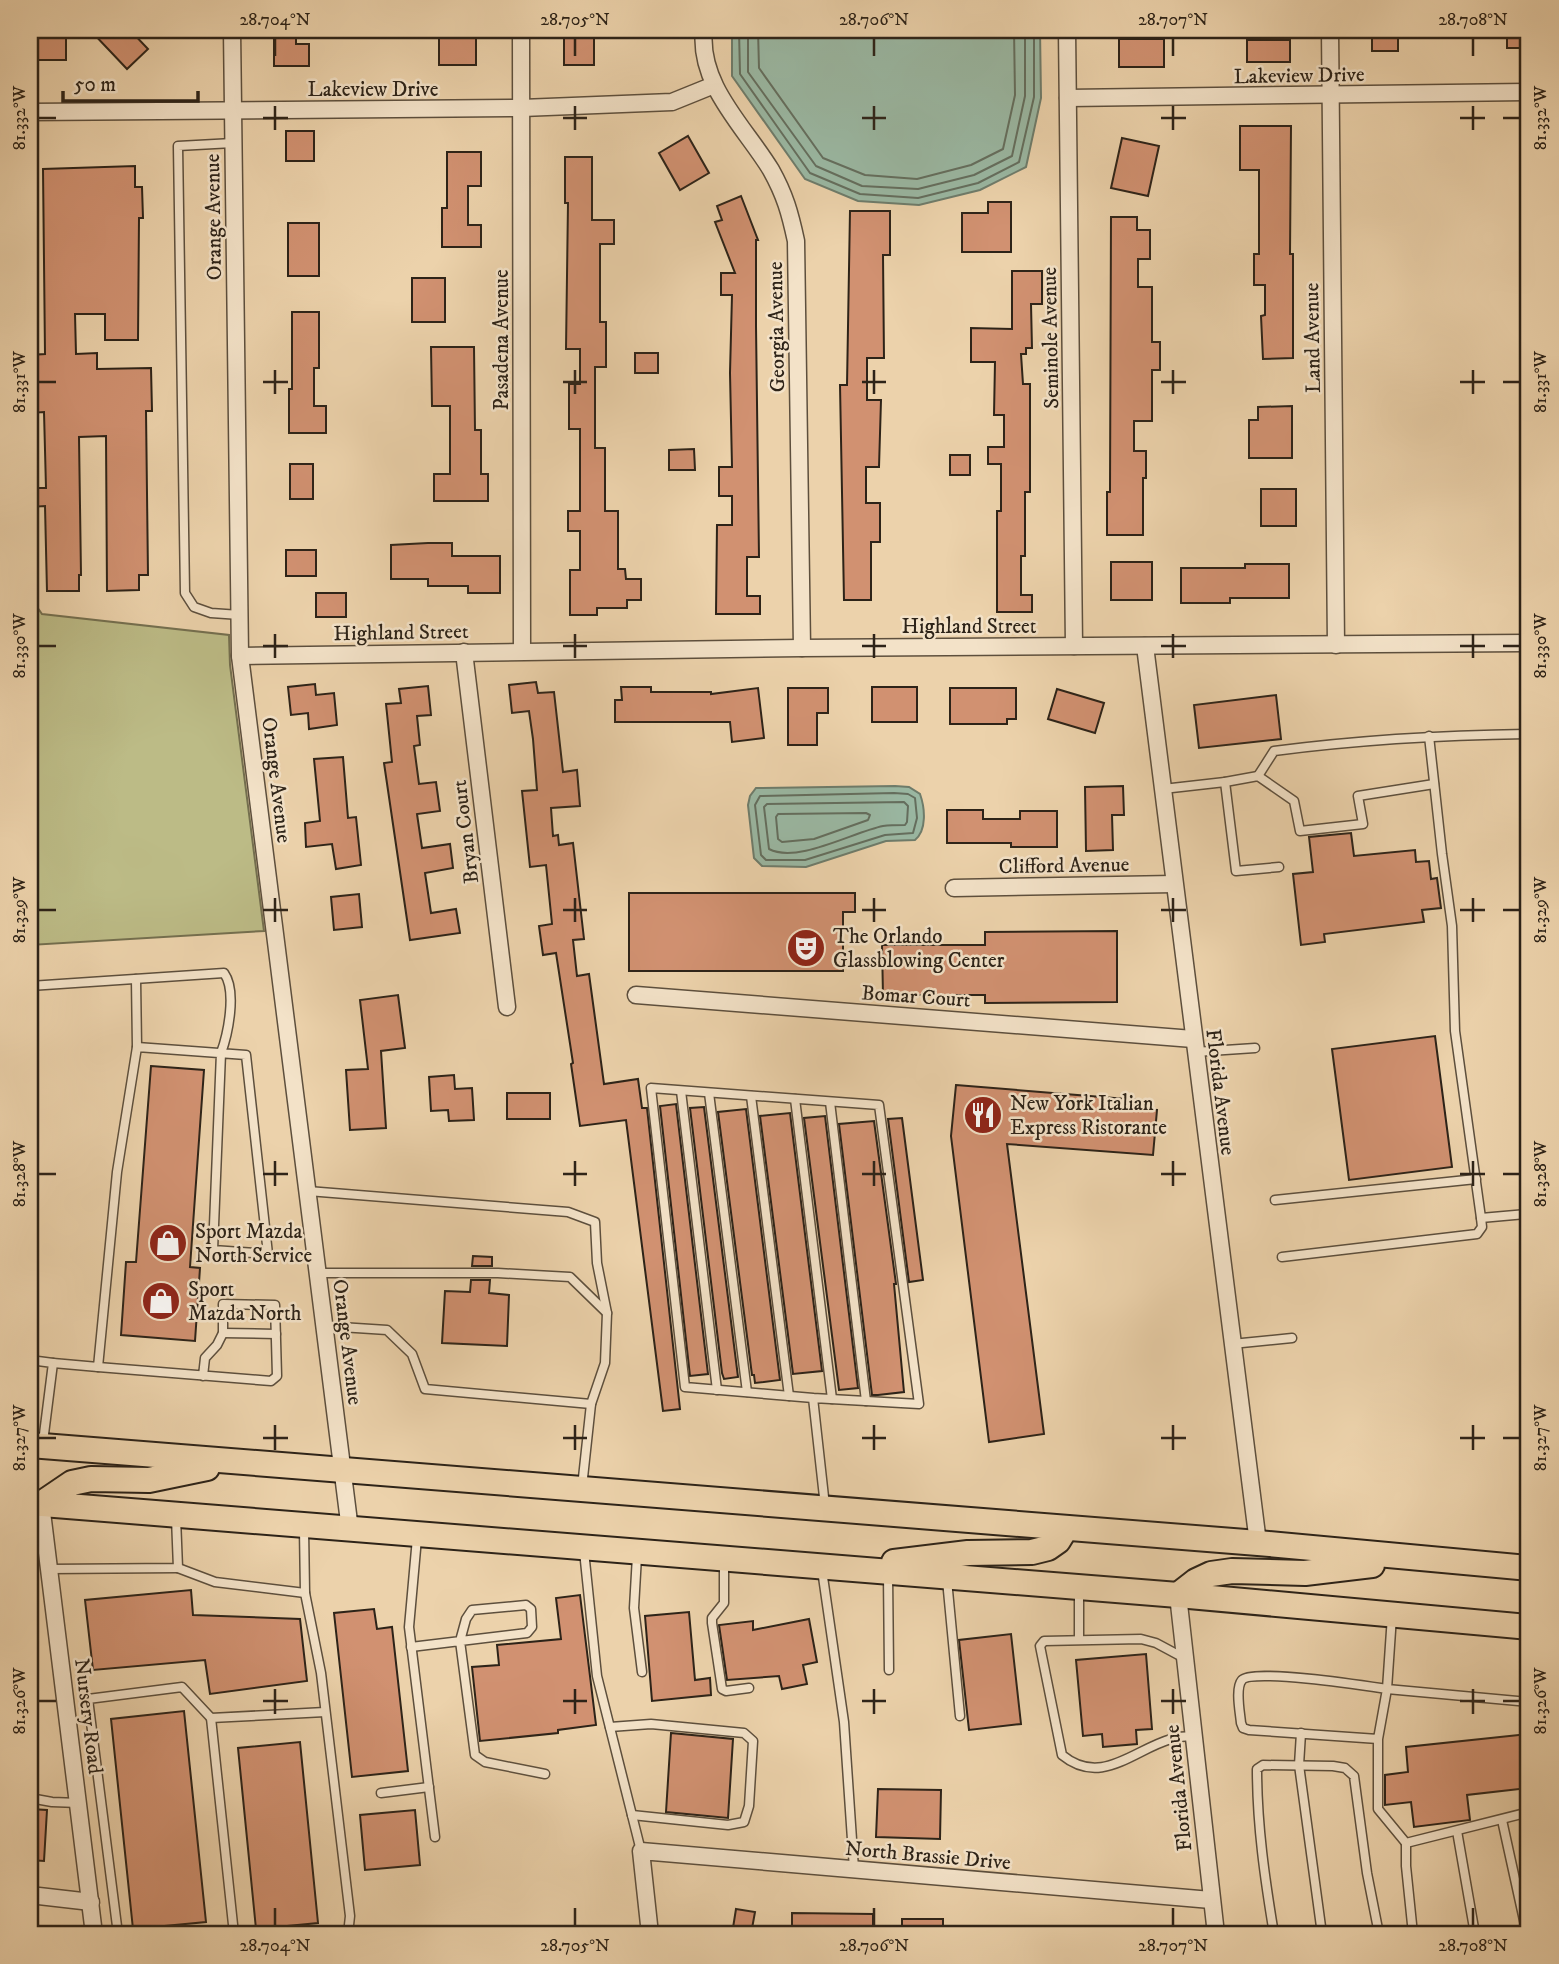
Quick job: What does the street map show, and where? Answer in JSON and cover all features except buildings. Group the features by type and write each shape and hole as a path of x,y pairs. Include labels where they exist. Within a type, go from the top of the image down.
{"main road":[{"path":"34,1452 343,1471 1258,1543 1529,1568"},
{"path":"35,1504 72,1483 149,1480 235,1463"},
{"path":"35,1504 1178,1595 1392,1613 1529,1628"},
{"path":"830,1568 968,1553 1031,1552 1048,1548 1058,1541 1066,1528"},
{"path":"1178,1595 1196,1581 1211,1574 1232,1571 1305,1573 1422,1559"}],"street":[{"name":"Orange Avenue","path":"232,30 240,656 350,1530"},
{"name":"Pasadena Avenue","path":"521,30 522,651"},
{"name":"Georgia Avenue","path":"704,30 704,52 714,85 770,169 789,204 796,242 802,648"},
{"name":"Seminole Avenue","path":"1067,30 1074,646"},
{"name":"Land Avenue","path":"1329,30 1336,645"},
{"name":"Lakeview Drive","path":"30,112 522,108 672,102 714,85"},
{"name":"Lakeview Drive","path":"1068,98 1529,92"},
{"name":"Highland Street","path":"240,656 802,648 1529,643"},
{"name":"Florida Avenue","path":"1145,646 1258,1543"},
{"name":"Bryan Court","path":"464,652 508,1007"},
{"name":"Clifford Avenue","path":"954,888 1174,884"},
{"name":"Bomar Court","path":"636,995 1194,1046"},
{"name":"Nursery Road","path":"35,1504 49,1569 94,1934"},
{"name":"Florida Avenue","path":"1178,1595 1216,1934"},
{"name":"North Brassie Drive","path":"641,1851 1211,1900"},
{"path":"641,1851 650,1934"},
{"path":"30,1895 91,1902"}],"lane":[{"path":"233,143 178,146 178,160 185,593 194,607 211,613 240,615"},
{"path":"1258,776 1274,751 1429,736 1529,734"},
{"path":"1282,1257 1478,1234 1482,1227 1455,1031 1452,926 1429,736"},
{"path":"1163,789 1258,776 1294,801 1300,831 1363,824 1358,796 1434,784"},
{"path":"1225,782 1236,871 1279,867"},
{"path":"30,986 224,973 229,979 230,1019 227,1039 221,1053 213,1251 268,1254 246,1055 221,1053 137,1047"},
{"path":"98,1367 117,1172 137,1047 136,979"},
{"path":"1194,1046 1255,1048"},
{"path":"651,1088 709,1093 879,1105 919,1404 685,1387 651,1088"},
{"path":"681,1091 717,1390"},
{"path":"709,1093 747,1392"},
{"path":"751,1096 789,1396"},
{"path":"795,1099 832,1399"},
{"path":"830,1102 866,1401"},
{"path":"1275,1200 1476,1179"},
{"path":"308,1191 568,1212 595,1222 597,1263 607,1313 605,1363 591,1404 582,1490"},
{"path":"1481,1218 1528,1214 1529,1230"},
{"path":"318,1273 498,1273 570,1277 607,1313"},
{"path":"30,1360 52,1363 203,1376 271,1381 277,1376 275,1305 223,1304 223,1333 217,1345 205,1358 203,1376"},
{"path":"325,1326 387,1331 412,1354 425,1389 591,1404"},
{"path":"223,1333 276,1334"},
{"path":"1232,1344 1292,1338"},
{"path":"34,1452 52,1363"},
{"path":"813,1398 825,1509"},
{"path":"176,1516 178,1569"},
{"path":"304,1526 305,1593 326,1712 350,1916 348,1934"},
{"path":"418,1535 409,1627 435,1837"},
{"path":"584,1548 597,1676 641,1851"},
{"path":"637,1553 634,1608 642,1672"},
{"path":"723,1559 724,1603 712,1618 722,1689 726,1691 749,1688"},
{"path":"830,1568 854,1869"},
{"path":"49,1569 178,1569 215,1582 305,1593"},
{"path":"888,1572 889,1670"},
{"path":"947,1577 960,1716"},
{"path":"1079,1587 1079,1639"},
{"path":"411,1647 460,1641 527,1633 532,1626 531,1609 526,1605 471,1610 460,1641 475,1755 485,1762 545,1774"},
{"path":"1392,1613 1387,1689 1377,1740 1378,1809 1406,1843 1413,1934"},
{"path":"1184,1658 1156,1643 1141,1639 1044,1641 1040,1646 1062,1755 1075,1766 1110,1767 1171,1738 1193,1736"},
{"path":"1377,1740 1243,1728 1239,1686 1242,1679 1252,1675 1267,1675 1529,1702"},
{"path":"66,1701 181,1687 211,1718 233,1934"},
{"path":"88,1699 118,1934"},
{"path":"211,1718 326,1712"},
{"path":"610,1727 651,1724 744,1733 753,1741 749,1806 744,1822 728,1825 632,1815"},
{"path":"1301,1732 1299,1765 1322,1934"},
{"path":"1274,1934 1263,1866 1257,1769 1263,1765 1333,1766 1345,1768 1354,1776 1367,1873 1380,1934"},
{"path":"381,1793 429,1787"},
{"path":"30,1798 79,1803"},
{"path":"1406,1843 1502,1821 1529,1812"},
{"path":"1502,1821 1527,1934"},
{"path":"1457,1831 1475,1934"}],"shaded area":[{"path":"30,597 42,614 229,635 230,665 264,931 30,945"}],"water":[{"path":"732,30 1040,30 1041,98 1026,167 980,190 919,205 858,201 805,179 732,76"},
{"path":"909,787 920,794 924,818 922,831 915,840 886,841 806,867 762,866 754,858 748,805 756,788"}],"place":[{"name":"The Orlando Glassblowing Center","path":"806,948"},
{"name":"New York Italian Express Ristorante","path":"983,1115"},
{"name":"Sport Mazda North Service","path":"168,1243"},
{"name":"Sport Mazda North","path":"161,1301"}]}
